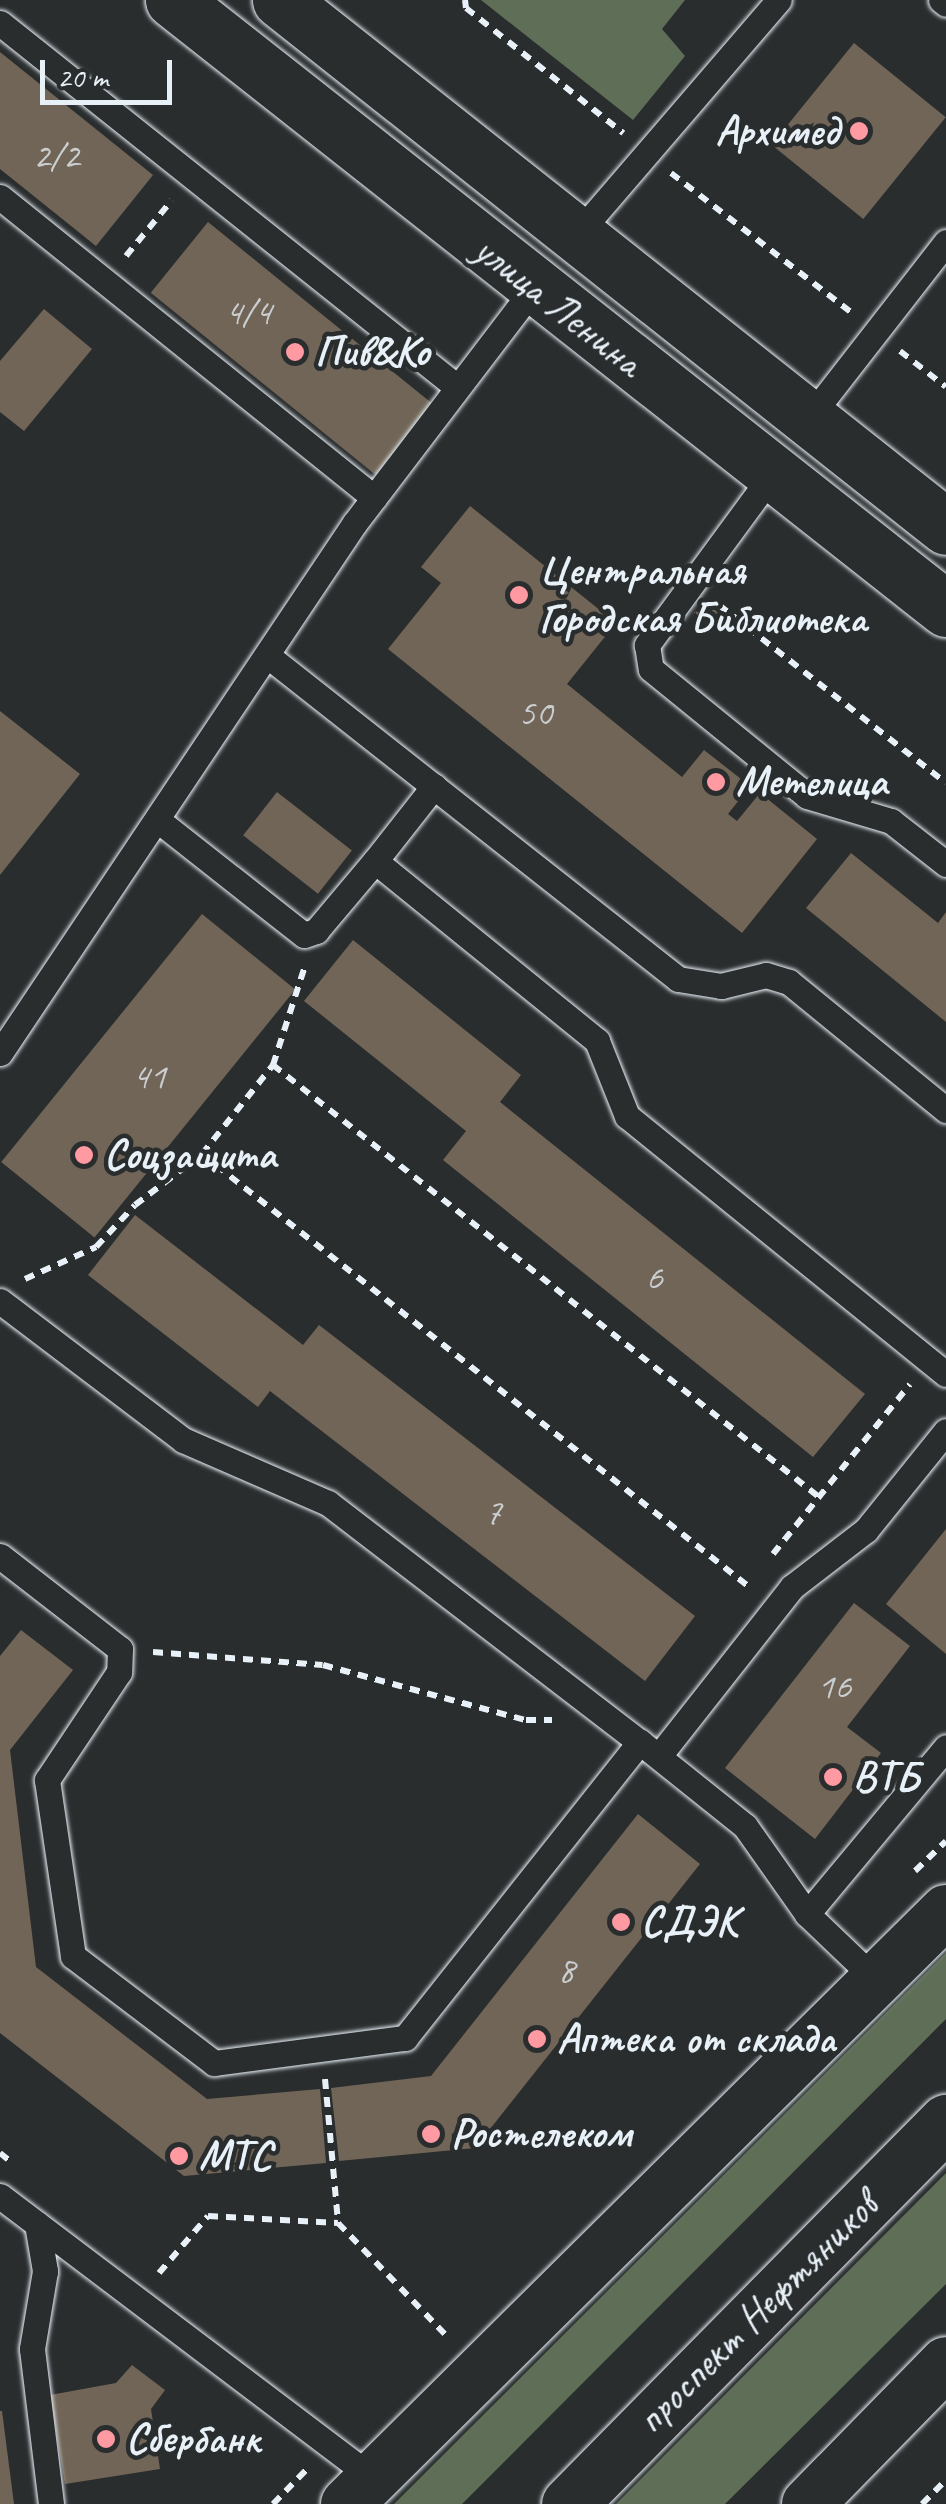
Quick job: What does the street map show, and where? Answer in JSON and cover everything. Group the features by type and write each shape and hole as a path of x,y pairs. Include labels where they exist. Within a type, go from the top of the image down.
{"main road":[{"name":"улица Ленина","path":"173,0 533,289 946,609"},
{"name":"улица Ленина","path":"280,0 574,238 946,526"},
{"path":"677,398 717,348"},
{"name":"проспект Нефтяников","path":"569,2504 946,2122"}],"street":[{"path":"360,2491 874,1978 946,1912"},
{"path":"808,2504 941,2378"}],"lane":[{"path":"574,238 779,0"},
{"path":"0,23 457,388"},
{"path":"0,197 374,498"},
{"path":"809,418 946,242"},
{"path":"0,1053 160,822 374,498 533,289"},
{"path":"774,472 647,645 650,670 807,796 891,822 946,864"},
{"path":"268,656 678,979 722,986 766,975 788,982 946,1110"},
{"path":"160,822 304,935 316,931 434,786"},
{"path":"376,861 597,1041 626,1116 938,1367"},
{"path":"8,1292 183,1440 328,1503 650,1749 744,1826 807,1914 874,1978"},
{"path":"0,1556 120,1649 119,1672 47,1780 74,1956 214,2063 405,2038 792,1587 866,1530 946,1431"},
{"path":"807,1914 946,1747"},
{"path":"0,2196 360,2491"},
{"path":"37,2224 45,2271 32,2349 51,2504"}],"path":[{"path":"465,0 466,8 645,153 946,388"},
{"path":"106,282 182,187"},
{"path":"690,583 946,784"},
{"path":"8,1292 96,1247 135,1206 202,1154 273,1065 306,980 304,935"},
{"path":"273,1065 819,1497"},
{"path":"202,1154 748,1586"},
{"path":"736,1600 819,1497 938,1367"},
{"path":"120,1649 323,1665 526,1720 612,1720"},
{"path":"322,2048 338,2222 445,2334"},
{"path":"160,2272 208,2216 338,2222"},
{"path":"922,2504 946,2480"}],"green space":[{"path":"481,0 685,0 662,29 685,56 633,120"},
{"path":"946,1953 946,2019 462,2504 394,2504"},
{"path":"946,2173 946,2284 725,2504 616,2504"}],"building":[{"name":"Архимед","path":"854,43 946,117 863,219 772,145"},
{"path":"0,52 153,175 96,246 0,169"},
{"path":"208,222 433,405 376,475 151,293"},
{"path":"44,309 92,349 24,431 0,412 0,361"},
{"path":"470,506 616,623 567,684 682,777 704,750 750,786 728,814 737,821 760,793 817,839 742,933 388,649 441,583 421,567"},
{"path":"704,601 727,620 717,633 694,613"},
{"path":"0,711 80,774 0,875"},
{"path":"277,792 352,850 318,894 243,835"},
{"path":"851,853 938,923 946,912 946,1022 806,908"},
{"path":"202,914 295,990 95,1237 1,1162"},
{"path":"353,940 521,1075 500,1102 865,1394 813,1457 443,1160 466,1131 304,1001"},
{"path":"135,1215 303,1345 319,1325 695,1616 645,1681 270,1391 258,1407 88,1275"},
{"path":"946,1529 946,1654 886,1604"},
{"path":"854,1603 910,1646 847,1727 881,1753 815,1839 725,1768"},
{"path":"21,1630 73,1670 10,1750 36,1967 207,2099 320,2089 326,2163 184,2176 0,2033 0,1656"},
{"path":"638,1814 700,1864 475,2148 339,2161 331,2088 431,2076"},
{"name":"Сбербанк","path":"132,2365 165,2390 151,2409 160,2469 65,2484 50,2395 116,2383"},
{"path":"2,2411 14,2504 0,2504"}],"place":[{"name":"Архимед","path":"859,131"},
{"name":"Пив&Ко","path":"295,352"},
{"name":"Центральная Городская Библиотека","path":"519,595"},
{"name":"Метелица","path":"716,782"},
{"name":"Соцзащита","path":"84,1155"},
{"name":"ВТБ","path":"833,1777"},
{"name":"СДЭК","path":"621,1922"},
{"name":"Аптека от склада","path":"537,2039"},
{"name":"Ростелеком","path":"431,2134"},
{"name":"МТС","path":"179,2156"},
{"name":"Сбербанк","path":"106,2439"}]}
